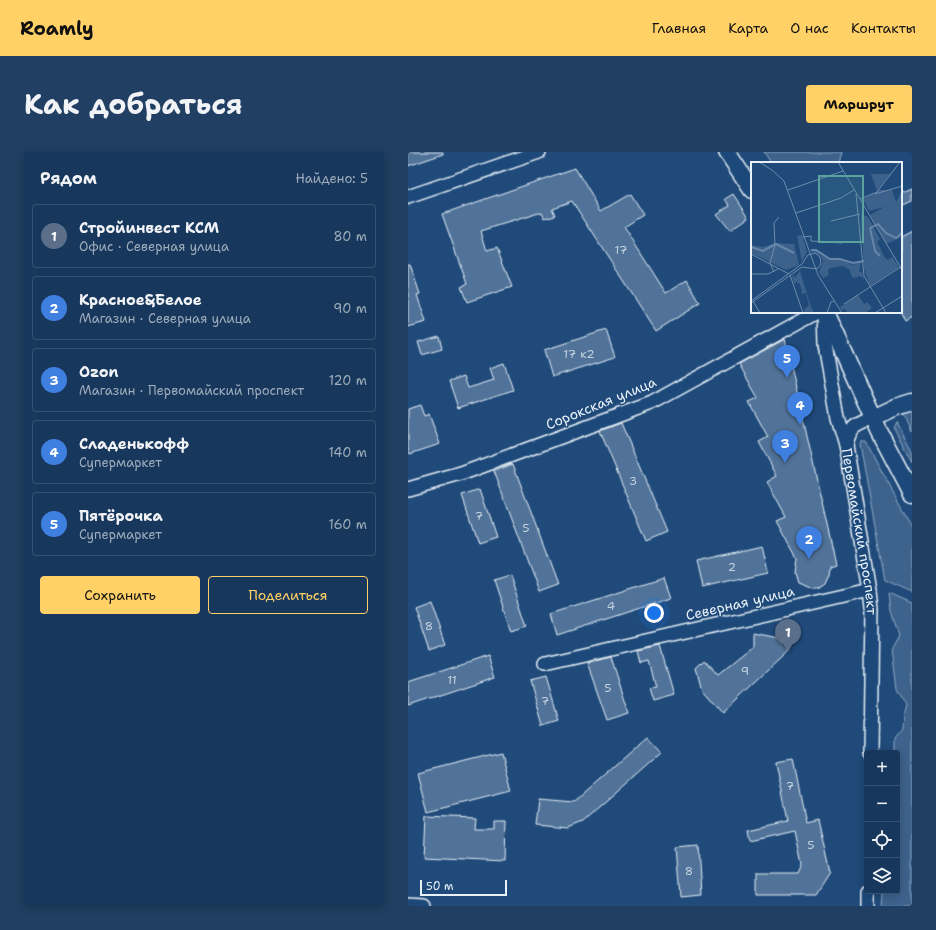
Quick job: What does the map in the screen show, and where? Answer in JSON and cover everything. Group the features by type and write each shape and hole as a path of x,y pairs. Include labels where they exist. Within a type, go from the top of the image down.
{"main road":[{"path":"727,152 751,188"},
{"name":"Первомайский проспект","path":"824,313 873,418 912,494"},
{"path":"873,418 896,407 912,402"}],"street":[{"path":"408,197 539,152"},
{"name":"Сорокская улица","path":"408,490 461,474 652,402 816,313"},
{"name":"Первомайский проспект","path":"824,313 825,345 838,418 846,445 870,590 872,609 870,750"},
{"path":"846,445 849,433 853,427 873,418"},
{"name":"Северная улица","path":"545,664 870,590"},
{"path":"868,894 868,906"},
{"path":"408,905 424,906"}],"shaded area":[{"path":"764,152 841,152 838,162 770,162"},
{"path":"912,409 912,432 904,414"},
{"path":"897,422 912,451 912,462 894,428"},
{"path":"861,442 866,442 912,527 912,592 885,580 860,444"},
{"path":"889,593 912,603 912,906 883,906 884,894 900,894 900,750 895,750 895,739 902,730 906,705 897,689 892,649 899,636 891,611"}],"building":[{"path":"408,152 443,152 443,154 408,166"},
{"path":"575,168 601,211 630,194 643,215 624,227 666,293 687,280 700,303 656,331 572,201 552,208 555,215 545,218 542,212 481,231 487,251 497,248 512,287 467,302 461,287 467,284 442,214"},
{"path":"912,189 912,201 902,206 902,194"},
{"path":"734,194 749,217 730,231 716,214 730,205 726,199"},
{"path":"912,231 912,317 905,321 901,313 902,236"},
{"path":"408,264 410,264 420,294 417,295 426,322 408,327"},
{"path":"606,330 615,357 552,377 544,350"},
{"path":"439,336 442,349 422,355 418,342"},
{"path":"785,339 836,564 830,566 829,574 825,583 818,588 813,588 798,582 795,572 797,558 777,521 786,517 767,482 777,476 759,442 768,437 749,402 758,398 739,364"},
{"path":"504,363 513,390 458,408 449,381 464,376 468,388 494,380 490,368"},
{"path":"420,405 424,416 429,414 440,444 410,454 408,449 408,409"},
{"path":"621,423 667,532 646,541 600,431"},
{"path":"513,464 558,585 539,592 494,471"},
{"path":"480,489 496,537 478,543 462,495"},
{"path":"762,546 768,573 702,588 696,561"},
{"path":"510,575 527,626 511,631 494,580"},
{"path":"664,578 671,598 557,635 551,614"},
{"path":"430,601 445,645 429,651 414,607"},
{"path":"753,633 785,639 790,645 788,652 723,713 702,689 696,668 704,660 718,675 753,647"},
{"path":"660,646 674,695 653,701 649,688 656,687 649,661 641,663 638,651"},
{"path":"488,656 495,677 408,706 408,682"},
{"path":"611,657 629,713 607,720 587,663"},
{"path":"546,677 559,721 543,726 530,681"},
{"path":"648,737 662,752 583,822 568,828 535,825 538,799 574,802"},
{"path":"501,752 511,791 428,812 418,773"},
{"path":"793,759 806,823 818,820 830,873 816,895 758,895 758,874 798,874 802,865 795,831 750,841 748,830 788,821 776,762"},
{"path":"426,816 475,818 474,829 494,829 494,821 506,821 505,861 424,857"},
{"path":"698,845 701,895 681,897 677,847"}],"place":[{"name":"Пятёрочка","path":"787,378"},
{"name":"Сладенькофф","path":"800,425"},
{"name":"Ozon","path":"785,463"},
{"name":"Красное&Белое","path":"809,559"},
{"name":"Стройинвест КСМ","path":"788,652"}]}
